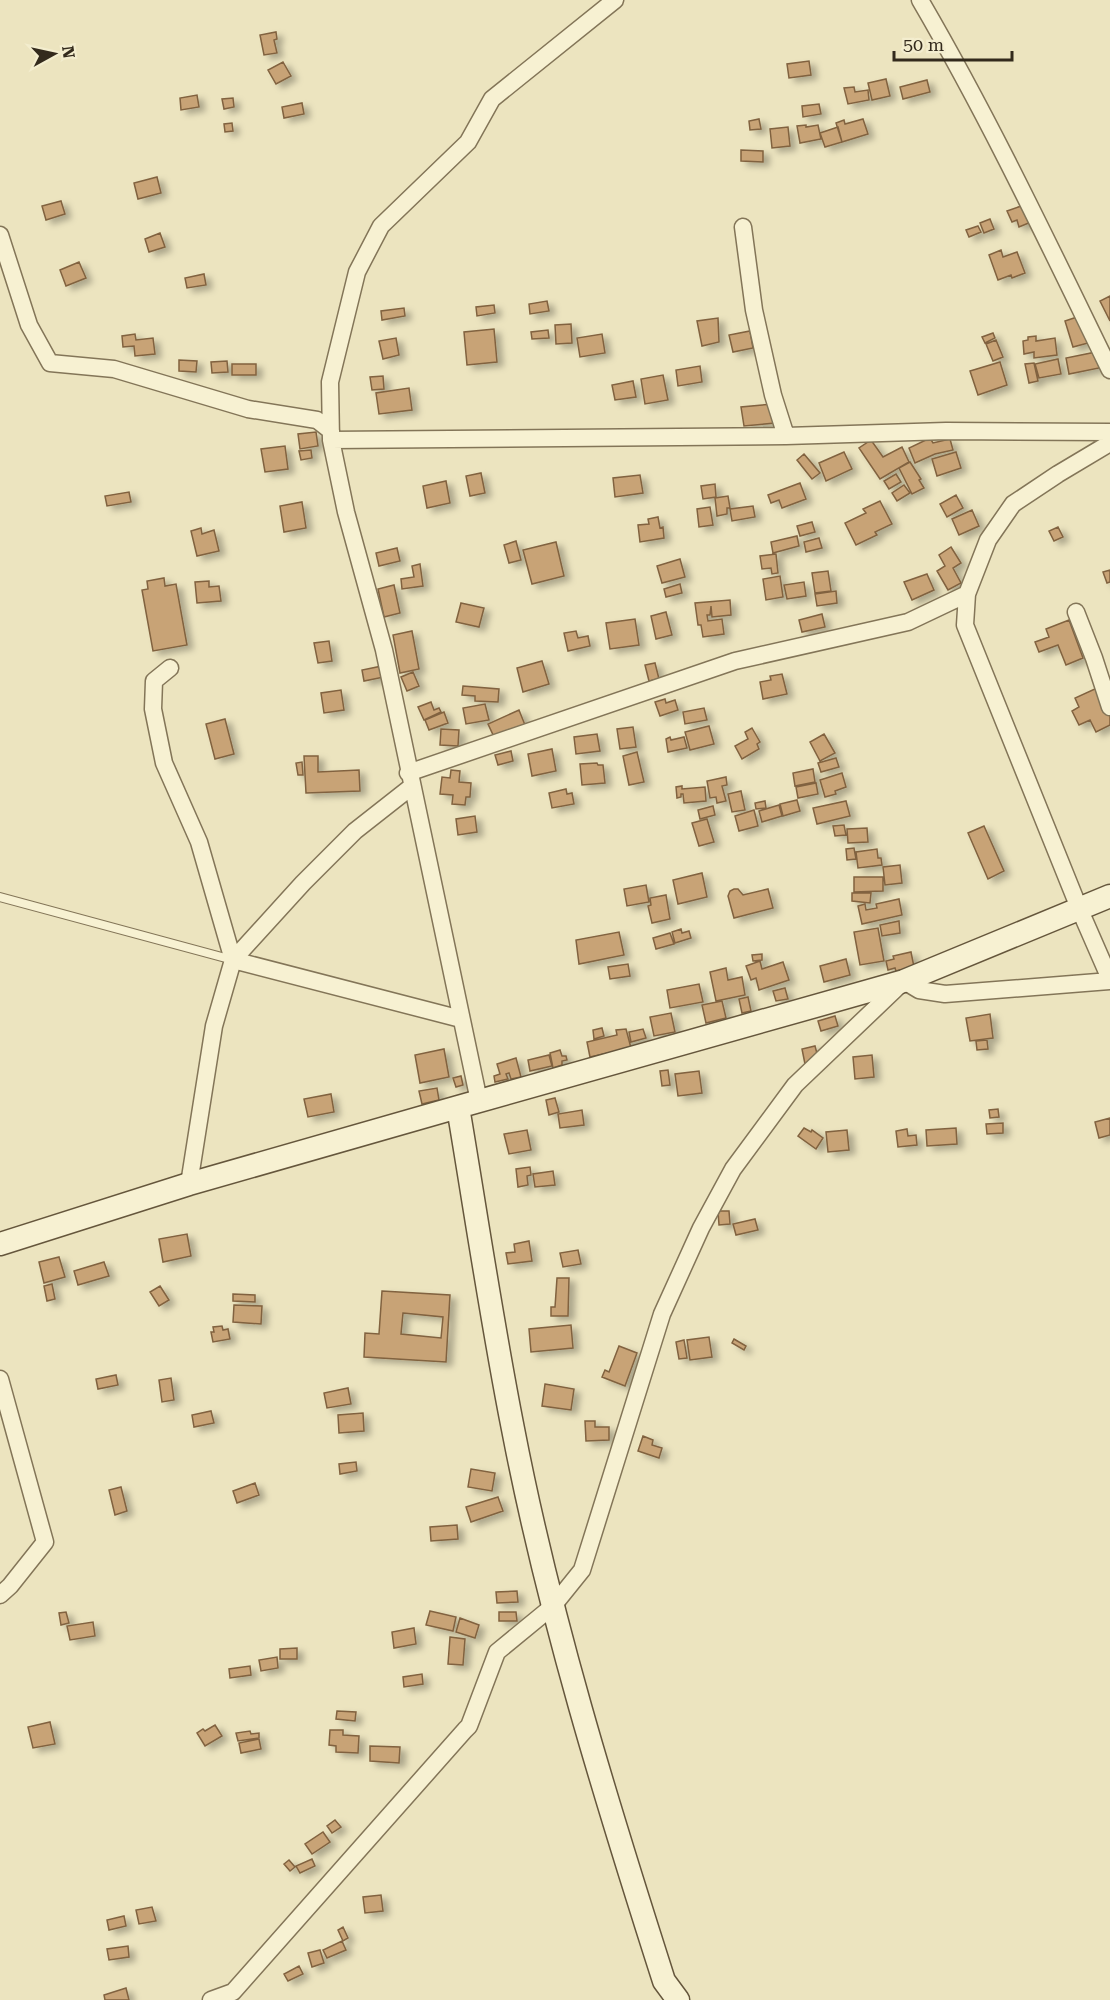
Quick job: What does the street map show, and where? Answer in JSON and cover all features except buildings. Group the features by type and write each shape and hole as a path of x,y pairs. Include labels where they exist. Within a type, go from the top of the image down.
{"street":[{"path":"615,0 492,99 468,142 381,226 357,272 330,382 331,435 346,512 384,650 461,1019 468,1104 513,1430 553,1606 617,1835 664,1981 678,2000"},
{"path":"920,0 1010,166 1110,370"},
{"path":"743,227 754,310 773,395 786,436"},
{"path":"0,236 29,325 50,363 114,369 248,409 317,420 331,435 786,436 946,431 1110,432"},
{"path":"904,981 919,990 945,994 1110,980 964,625 967,594 988,540 1013,504 1110,443"},
{"path":"189,1184 214,1026 233,960 303,883 410,780 735,661 908,622 967,594"},
{"path":"1076,612 1110,707"},
{"path":"170,668 154,681 153,709 164,763 199,842 233,960"},
{"path":"0,1244 189,1184 904,981 1110,896"},
{"path":"233,960 461,1019"},
{"path":"211,2000 233,1992 469,1726 497,1652 553,1606 582,1570 662,1314 701,1228 733,1169 795,1085 904,981"},
{"path":"0,1379 45,1542 0,1595"}],"lane":[{"path":"0,897 233,960"}]}
